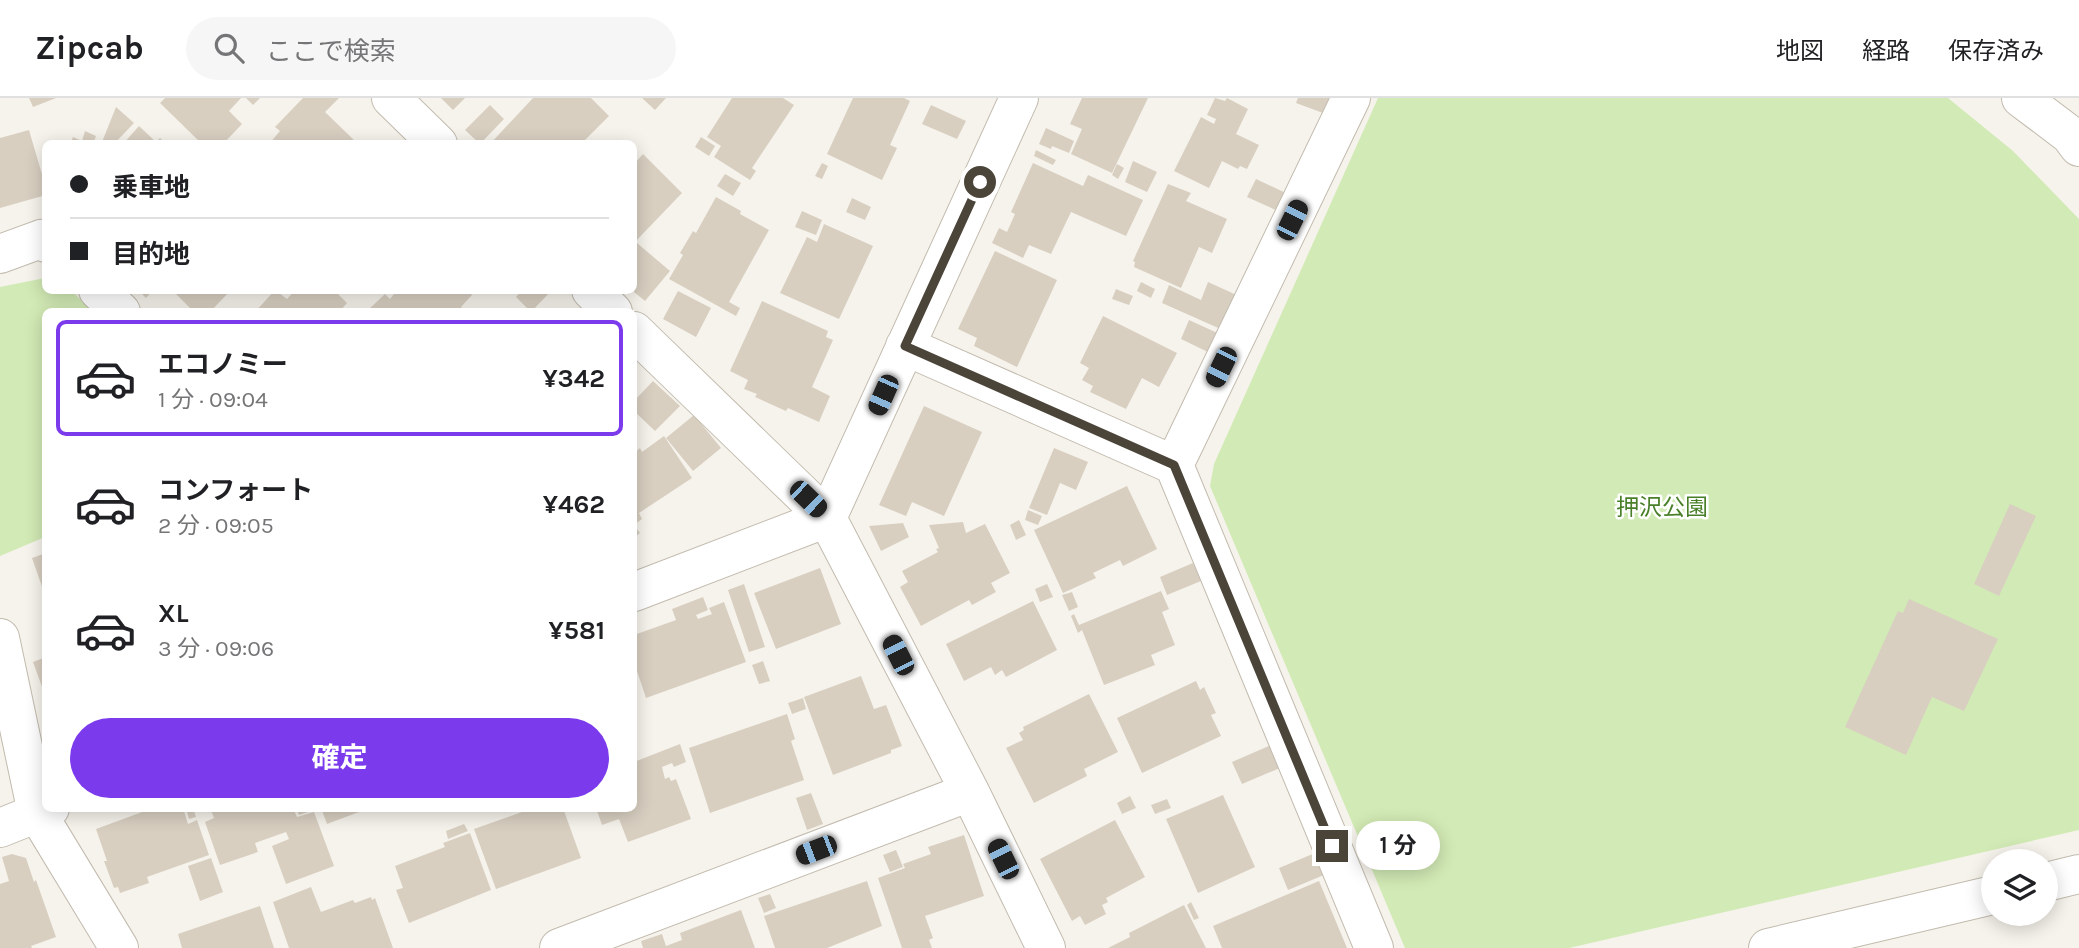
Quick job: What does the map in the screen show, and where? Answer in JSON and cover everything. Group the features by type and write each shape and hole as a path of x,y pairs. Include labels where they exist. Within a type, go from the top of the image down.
{"street":[{"path":"391,98 434,140"},
{"path":"1174,465 1351,98"},
{"path":"2021,98 2076,138"},
{"path":"637,591 827,518 905,346 1005,102"},
{"path":"0,254 42,240"},
{"path":"101,294 117,308"},
{"path":"595,294 609,308"},
{"path":"637,334 827,518 970,792 1046,948"},
{"path":"905,346 1174,465 1374,948"},
{"path":"0,638 42,803"},
{"path":"559,948 970,792"},
{"path":"0,828 42,812"},
{"path":"45,812 119,948"},
{"path":"2058,879 2079,874"},
{"path":"1768,948 1981,898"}],"green space":[{"name":"押沢公園","path":"1378,98 1948,98 2013,151 2079,219 2079,830 1997,849 1981,849 1981,853 1569,948 1405,948 1210,486 1214,464"},
{"path":"42,279 42,294 74,294 91,308 42,308 42,538 0,556 0,287"}],"building":[{"path":"29,98 56,98 33,107"},
{"path":"165,98 241,98 229,111 242,124 227,140 198,140 160,103"},
{"path":"246,98 260,98 253,105"},
{"path":"303,98 339,98 325,112 354,140 272,140 280,131 275,127"},
{"path":"441,98 465,98 453,110"},
{"path":"533,98 591,98 609,116 585,140 494,140"},
{"path":"642,98 666,98 655,110"},
{"path":"732,98 783,98 794,105 752,168 756,171 750,180 714,157 721,146 707,137"},
{"path":"853,98 904,98 910,101 890,145 897,148 882,180 827,154"},
{"path":"1082,98 1148,98 1112,173 1071,154 1082,129 1070,124"},
{"path":"1215,98 1225,101 1227,98 1248,109 1236,134 1259,145 1247,169 1240,166 1238,169 1222,161 1209,188 1174,171 1201,117 1214,124 1216,119 1207,115"},
{"path":"1298,98 1329,98 1323,113 1296,103"},
{"path":"490,105 504,119 484,140 476,140 465,130"},
{"path":"931,105 966,121 957,139 922,124"},
{"path":"116,107 134,123 118,140 103,140"},
{"path":"139,126 154,140 127,140"},
{"path":"1046,128 1074,141 1069,153 1039,144"},
{"path":"29,130 42,174 42,196 0,208 0,138"},
{"path":"85,131 96,136 94,140 82,140"},
{"path":"701,137 715,146 709,156 695,147"},
{"path":"1036,150 1056,160 1053,165 1034,156"},
{"path":"643,154 682,193 637,240 637,161"},
{"path":"1133,161 1157,172 1147,192 1125,182"},
{"path":"822,163 828,166 822,179 815,176"},
{"path":"1033,163 1083,186 1088,175 1143,200 1126,236 1071,212 1051,254 1029,245 1023,258 992,243 999,228 1007,232 1015,214 1011,212"},
{"path":"1117,164 1124,168 1118,179 1112,175"},
{"path":"725,174 741,183 733,196 717,186"},
{"path":"1256,179 1288,194 1280,212 1247,197"},
{"path":"1168,184 1191,193 1186,201 1227,219 1212,253 1199,247 1181,288 1134,267 1133,261"},
{"path":"716,197 769,230 729,302 740,308 736,316 669,279 683,255 680,253 693,231 696,233"},
{"path":"852,198 871,207 865,220 846,212"},
{"path":"802,211 822,220 816,235 795,227"},
{"path":"824,224 873,246 839,319 780,293 807,237 817,242"},
{"path":"637,243 670,271 645,301 636,294"},
{"path":"995,251 1057,280 1017,367 974,346 977,338 958,329"},
{"path":"1141,282 1155,289 1151,298 1137,291"},
{"path":"1208,282 1241,297 1225,331 1162,303 1169,285 1201,300"},
{"path":"1116,289 1133,296 1129,305 1112,299"},
{"path":"678,291 711,308 696,337 663,319"},
{"path":"176,294 227,294 214,308 190,308"},
{"path":"271,294 280,294 287,299 291,294 338,294 347,303 343,308 259,308"},
{"path":"385,294 390,299 394,294 472,295 462,308 370,308"},
{"path":"519,294 548,294 535,308 527,308 516,297"},
{"path":"762,301 828,331 826,337 833,340 812,387 830,396 819,422 755,397 757,394 744,389 748,380 730,371"},
{"path":"1103,316 1177,353 1159,387 1142,378 1126,409 1090,392 1093,386 1082,380 1089,368 1080,363"},
{"path":"1189,320 1224,336 1214,355 1181,339"},
{"path":"653,381 680,406 655,431 637,414 637,398"},
{"path":"924,406 982,432 944,516 912,502 906,516 879,505"},
{"path":"694,415 721,448 693,471 666,438"},
{"path":"664,436 692,478 639,513 642,519 637,523 637,450 640,448 642,452"},
{"path":"1054,448 1088,462 1076,490 1060,483 1047,515 1029,508"},
{"path":"1127,486 1157,549 1123,566 1120,560 1093,573 1096,578 1063,593 1034,530"},
{"path":"2010,504 2036,516 1999,596 1974,584"},
{"path":"1028,510 1042,516 1038,525 1025,520"},
{"path":"1019,520 1026,535 1016,540 1010,525"},
{"path":"963,522 966,533 985,524 1010,573 991,583 996,592 972,605 969,600 921,626 900,587 908,582 902,571 938,552 936,549 939,548 929,525"},
{"path":"903,523 909,537 881,551 869,526"},
{"path":"42,554 42,586 32,558"},
{"path":"1193,563 1201,581 1167,595 1160,577"},
{"path":"820,568 841,624 776,649 754,593"},
{"path":"744,584 765,647 749,652 728,590"},
{"path":"1047,584 1053,597 1040,602 1035,589"},
{"path":"1161,591 1169,609 1162,612 1175,645 1151,655 1155,665 1104,685 1082,630 1078,633 1071,616 1074,614 1079,625"},
{"path":"1072,592 1078,607 1069,611 1062,595"},
{"path":"703,597 708,610 696,615 698,619 712,614 709,608 724,602 746,662 646,698 637,671 637,634 676,620 672,609"},
{"path":"1909,599 1998,639 1964,711 1932,697 1906,755 1845,727 1898,611 1903,613"},
{"path":"1033,601 1057,650 1006,677 1002,670 995,675 991,667 964,681 946,644"},
{"path":"42,659 42,687 33,662"},
{"path":"763,661 770,681 759,684 752,665"},
{"path":"861,676 874,709 886,705 902,746 891,750 891,753 833,775 804,697"},
{"path":"1196,681 1200,690 1204,687 1216,713 1211,715 1221,736 1142,773 1117,718"},
{"path":"1089,694 1118,752 1084,769 1087,776 1034,803 1006,748 1023,740 1019,733 1024,730 1023,727"},
{"path":"803,698 806,709 792,714 788,703"},
{"path":"787,714 795,739 791,741 804,780 710,813 689,748"},
{"path":"680,744 686,762 674,767 672,763 662,767 665,779 676,779 691,819 628,842 619,819 602,825 597,812 637,812 637,761"},
{"path":"1271,745 1280,768 1242,784 1232,762"},
{"path":"811,793 823,824 807,830 796,798"},
{"path":"1223,795 1255,867 1198,893 1166,819"},
{"path":"1130,796 1136,808 1122,814 1117,803"},
{"path":"1167,799 1171,808 1155,814 1151,805"},
{"path":"142,812 184,812 188,824 197,820 209,855 147,877 149,883 120,893 118,887 114,888 96,829"},
{"path":"187,812 194,812 196,817 189,819"},
{"path":"212,812 295,812 297,817 314,812 334,866 286,884 272,846 289,839 286,832 255,843 258,852 220,865 205,822 214,818"},
{"path":"322,812 359,812 327,824"},
{"path":"522,812 564,812 581,858 496,889 474,829"},
{"path":"1115,820 1145,877 1106,898 1108,902 1102,905 1106,914 1085,925 1080,916 1072,921 1040,859"},
{"path":"464,824 468,831 448,839 446,831"},
{"path":"470,833 491,890 409,923 396,890 403,888 395,866 445,847 443,843"},
{"path":"964,835 984,896 925,916 933,938 929,940 932,948 902,948 878,878 905,868 903,864 931,854 928,847"},
{"path":"896,850 903,867 890,872 883,855"},
{"path":"1315,853 1324,875 1288,890 1279,868"},
{"path":"12,854 26,858 56,937 31,946 32,948 0,948 0,884 9,881 2,857"},
{"path":"211,858 223,892 200,901 188,866"},
{"path":"867,881 882,926 827,948 775,948 764,916"},
{"path":"1319,881 1347,948 1222,948 1213,926"},
{"path":"311,887 321,912 353,900 355,903 375,898 393,948 289,948 273,902"},
{"path":"770,894 776,908 764,913 758,898"},
{"path":"1191,902 1199,918 1194,920 1187,905"},
{"path":"1184,905 1206,948 1108,948 1130,937 1129,933"},
{"path":"260,906 274,948 182,948 178,934"},
{"path":"741,910 755,948 643,948 641,941 662,934 666,946 682,940 680,933"}],"route":[{"path":"980,182 905,346 1174,465 1332,846"}]}
